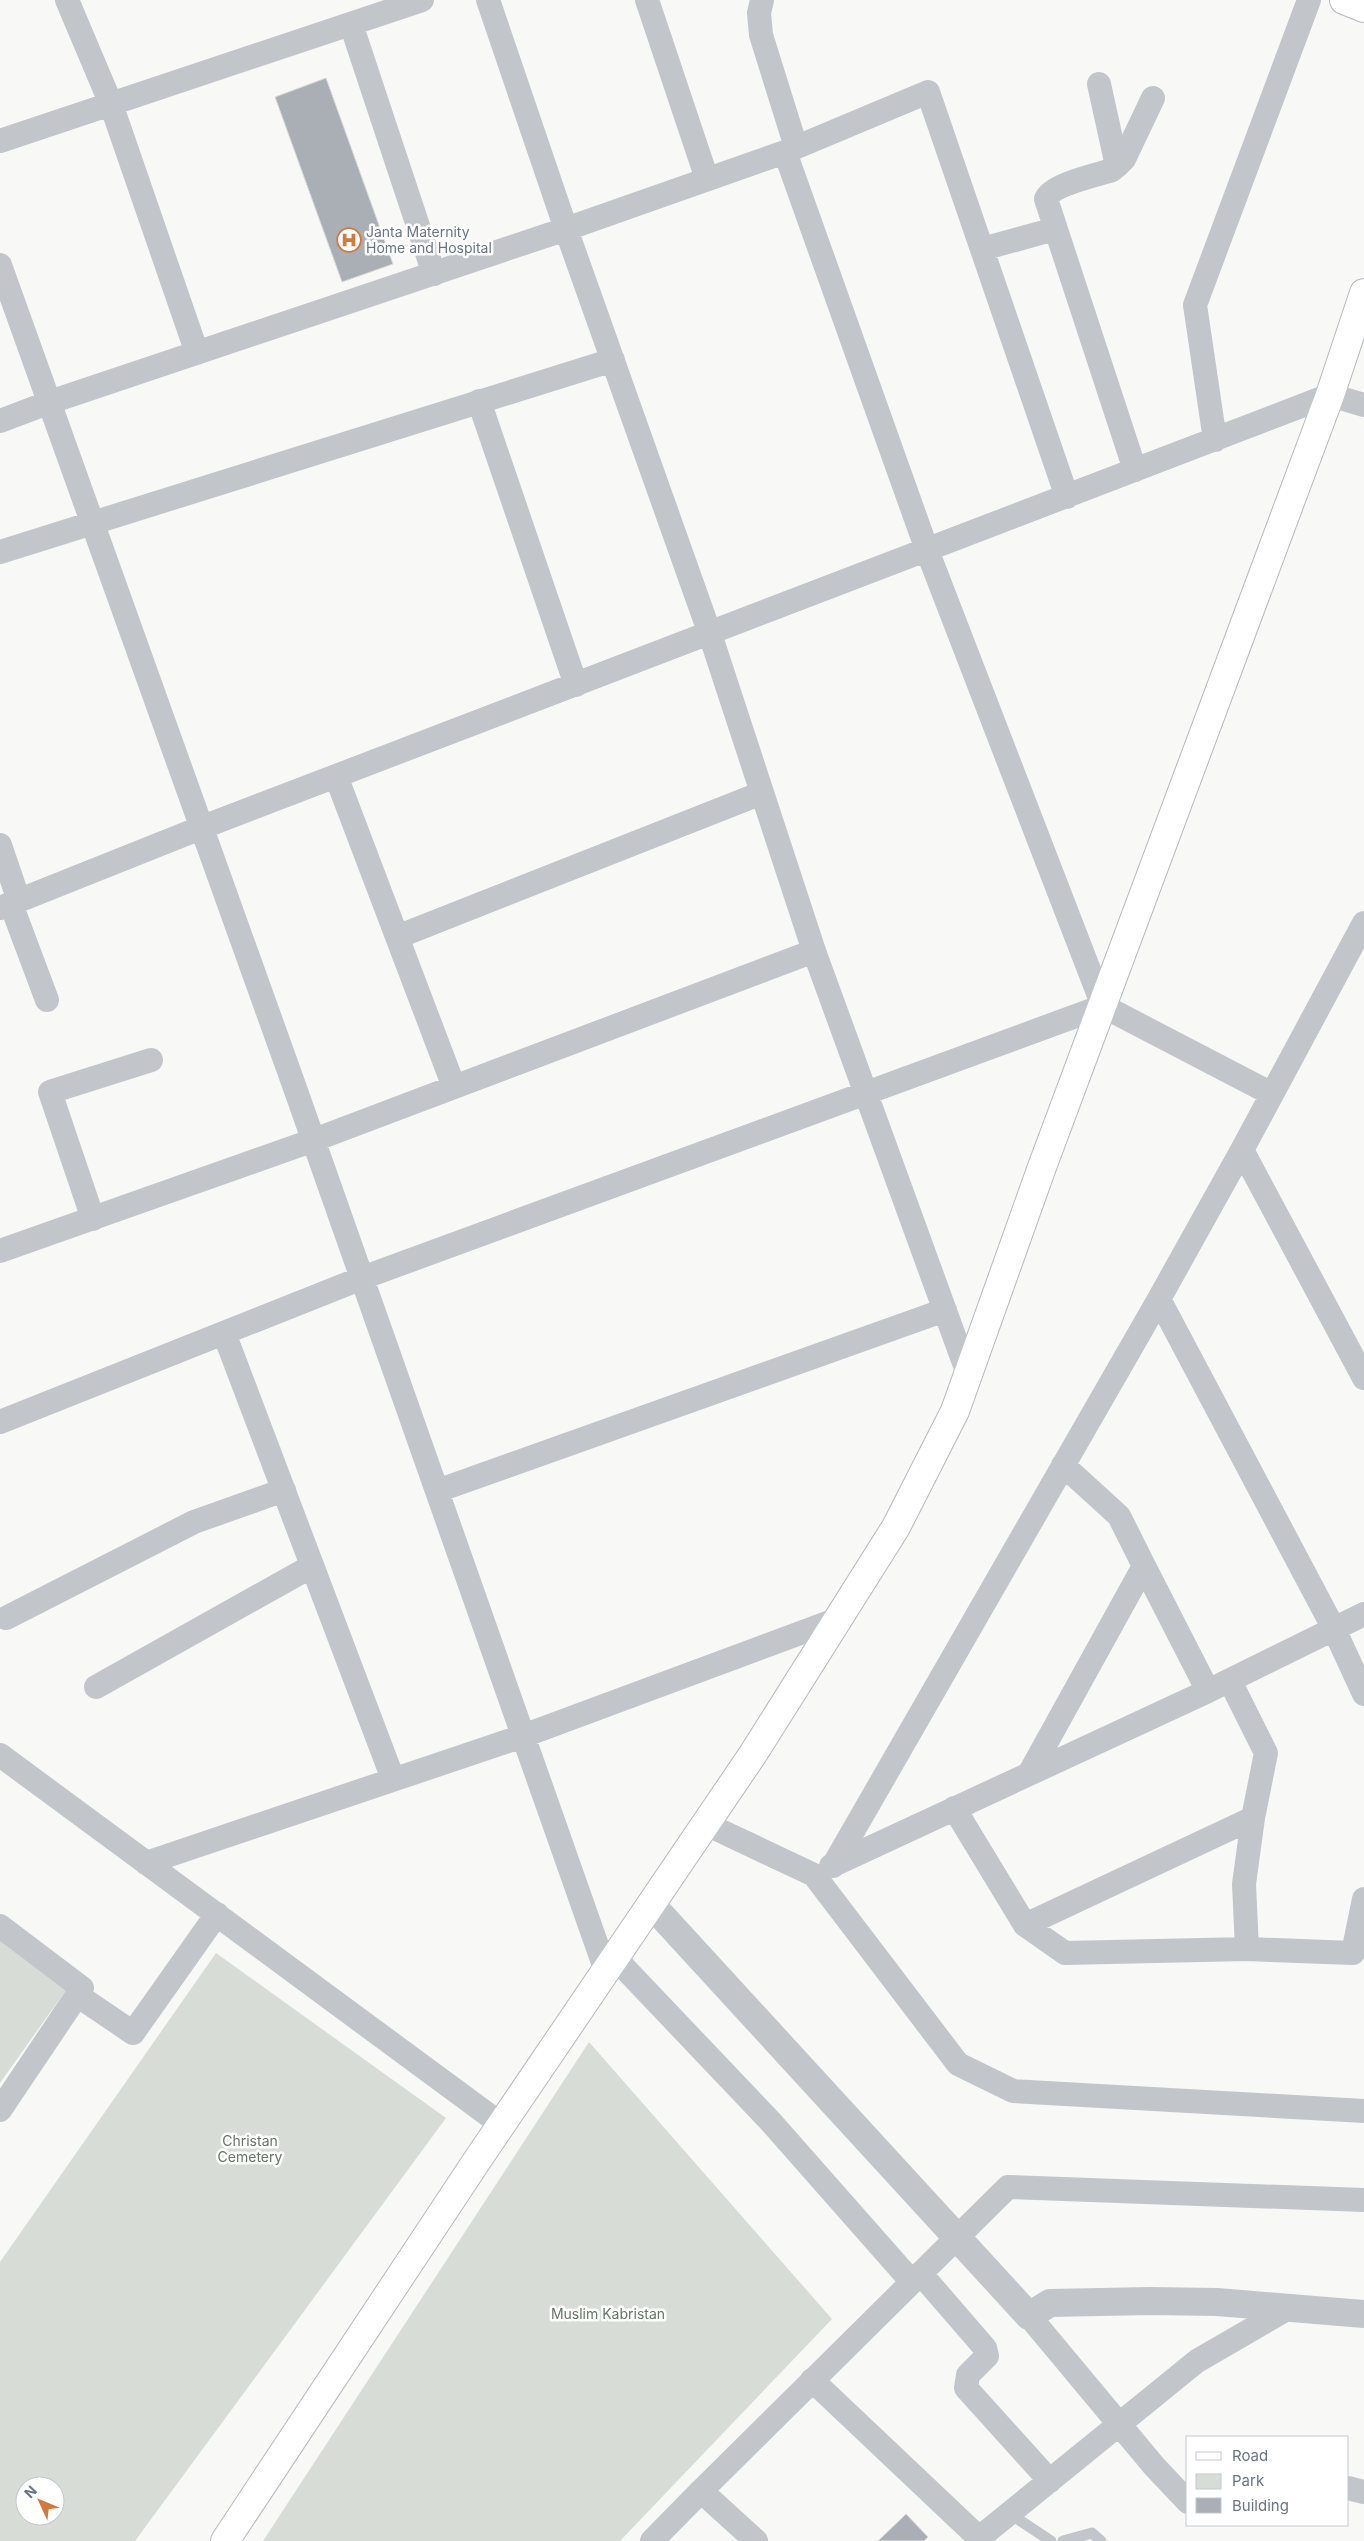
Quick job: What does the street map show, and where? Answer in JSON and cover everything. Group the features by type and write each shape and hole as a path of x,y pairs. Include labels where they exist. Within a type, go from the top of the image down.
{"main road":[{"path":"1344,0 1364,8"},
{"path":"226,2541 502,2125 706,1824 896,1527 955,1411 1330,395 1364,293"}],"street":[{"path":"68,0 111,104 197,353"},
{"path":"0,141 422,0"},
{"path":"488,0 566,230 710,634 814,951 968,1374"},
{"path":"647,0 707,179"},
{"path":"762,0 760,13 761,35 790,149 927,550 1103,1006 1272,1094"},
{"path":"1215,440 1194,305 1309,0"},
{"path":"351,24 434,274"},
{"path":"1099,84 1117,166"},
{"path":"0,422 50,402 566,230 790,149 928,92 1067,498"},
{"path":"1135,470 1046,199 1048,194 1057,187 1112,170 1117,166 1124,159 1152,98"},
{"path":"982,250 1055,229"},
{"path":"0,265 314,1140 523,1736 610,1965 770,2121 916,2278 986,2348 987,2356 968,2375 966,2388 1050,2481"},
{"path":"0,552 93,521 612,360"},
{"path":"10,904 336,776 1067,498 1330,395 1364,405"},
{"path":"479,402 576,685"},
{"path":"336,776 454,1087"},
{"path":"397,938 762,793"},
{"path":"0,845 10,904 47,1000"},
{"path":"823,1870 1159,1299 1242,1150 1364,923"},
{"path":"0,1251 314,1140 814,951"},
{"path":"0,1422 362,1278 1103,1006"},
{"path":"93,1219 50,1092 151,1060"},
{"path":"1242,1150 1364,1378"},
{"path":"1159,1299 1334,1629 1364,1694"},
{"path":"437,1491 945,1310"},
{"path":"224,1333 393,1779"},
{"path":"1063,1465 1119,1516 1208,1691"},
{"path":"6,1618 194,1522 284,1490"},
{"path":"96,1687 312,1566"},
{"path":"1029,1774 1144,1566"},
{"path":"823,1870 1230,1681 1364,1614"},
{"path":"146,1863 523,1736 838,1619"},
{"path":"1230,1681 1266,1753 1253,1818 1244,1884 1246,1949"},
{"path":"0,1755 502,2125"},
{"path":"954,1808 1025,1925 1065,1953 1246,1949 1353,1953 1364,1899"},
{"path":"1025,1925 1253,1818"},
{"path":"706,1824 823,1870 958,2064 1013,2092 1364,2112"},
{"path":"652,1904 1029,2316 1154,2466 1186,2500"},
{"path":"77,1996 133,2033 217,1914"},
{"path":"0,1926 82,1988 0,2110"},
{"path":"652,2541 1008,2187 1364,2200"},
{"path":"1029,2316 1050,2303 1217,2302 1285,2310 1364,2314"},
{"path":"812,2380 980,2539 1197,2361 1285,2310"},
{"path":"1349,2488 1364,2492"},
{"path":"701,2491 756,2541"}],"lane":[{"path":"1010,2514 1051,2541"},
{"path":"1063,2541 1092,2533 1101,2541"}],"green space":[{"path":"0,1940 69,1986 0,2083"},
{"name":"Christan Cemetery","path":"216,1953 446,2118 135,2541 0,2541 0,2262"},
{"name":"Muslim Kabristan","path":"589,2042 832,2319 620,2541 263,2541"}],"building":[{"path":"326,78 393,264 342,282 275,97"},
{"path":"906,2514 928,2537 924,2541 878,2541"}],"place":[{"name":"Janta Maternity Home and Hospital","path":"349,240"}]}
